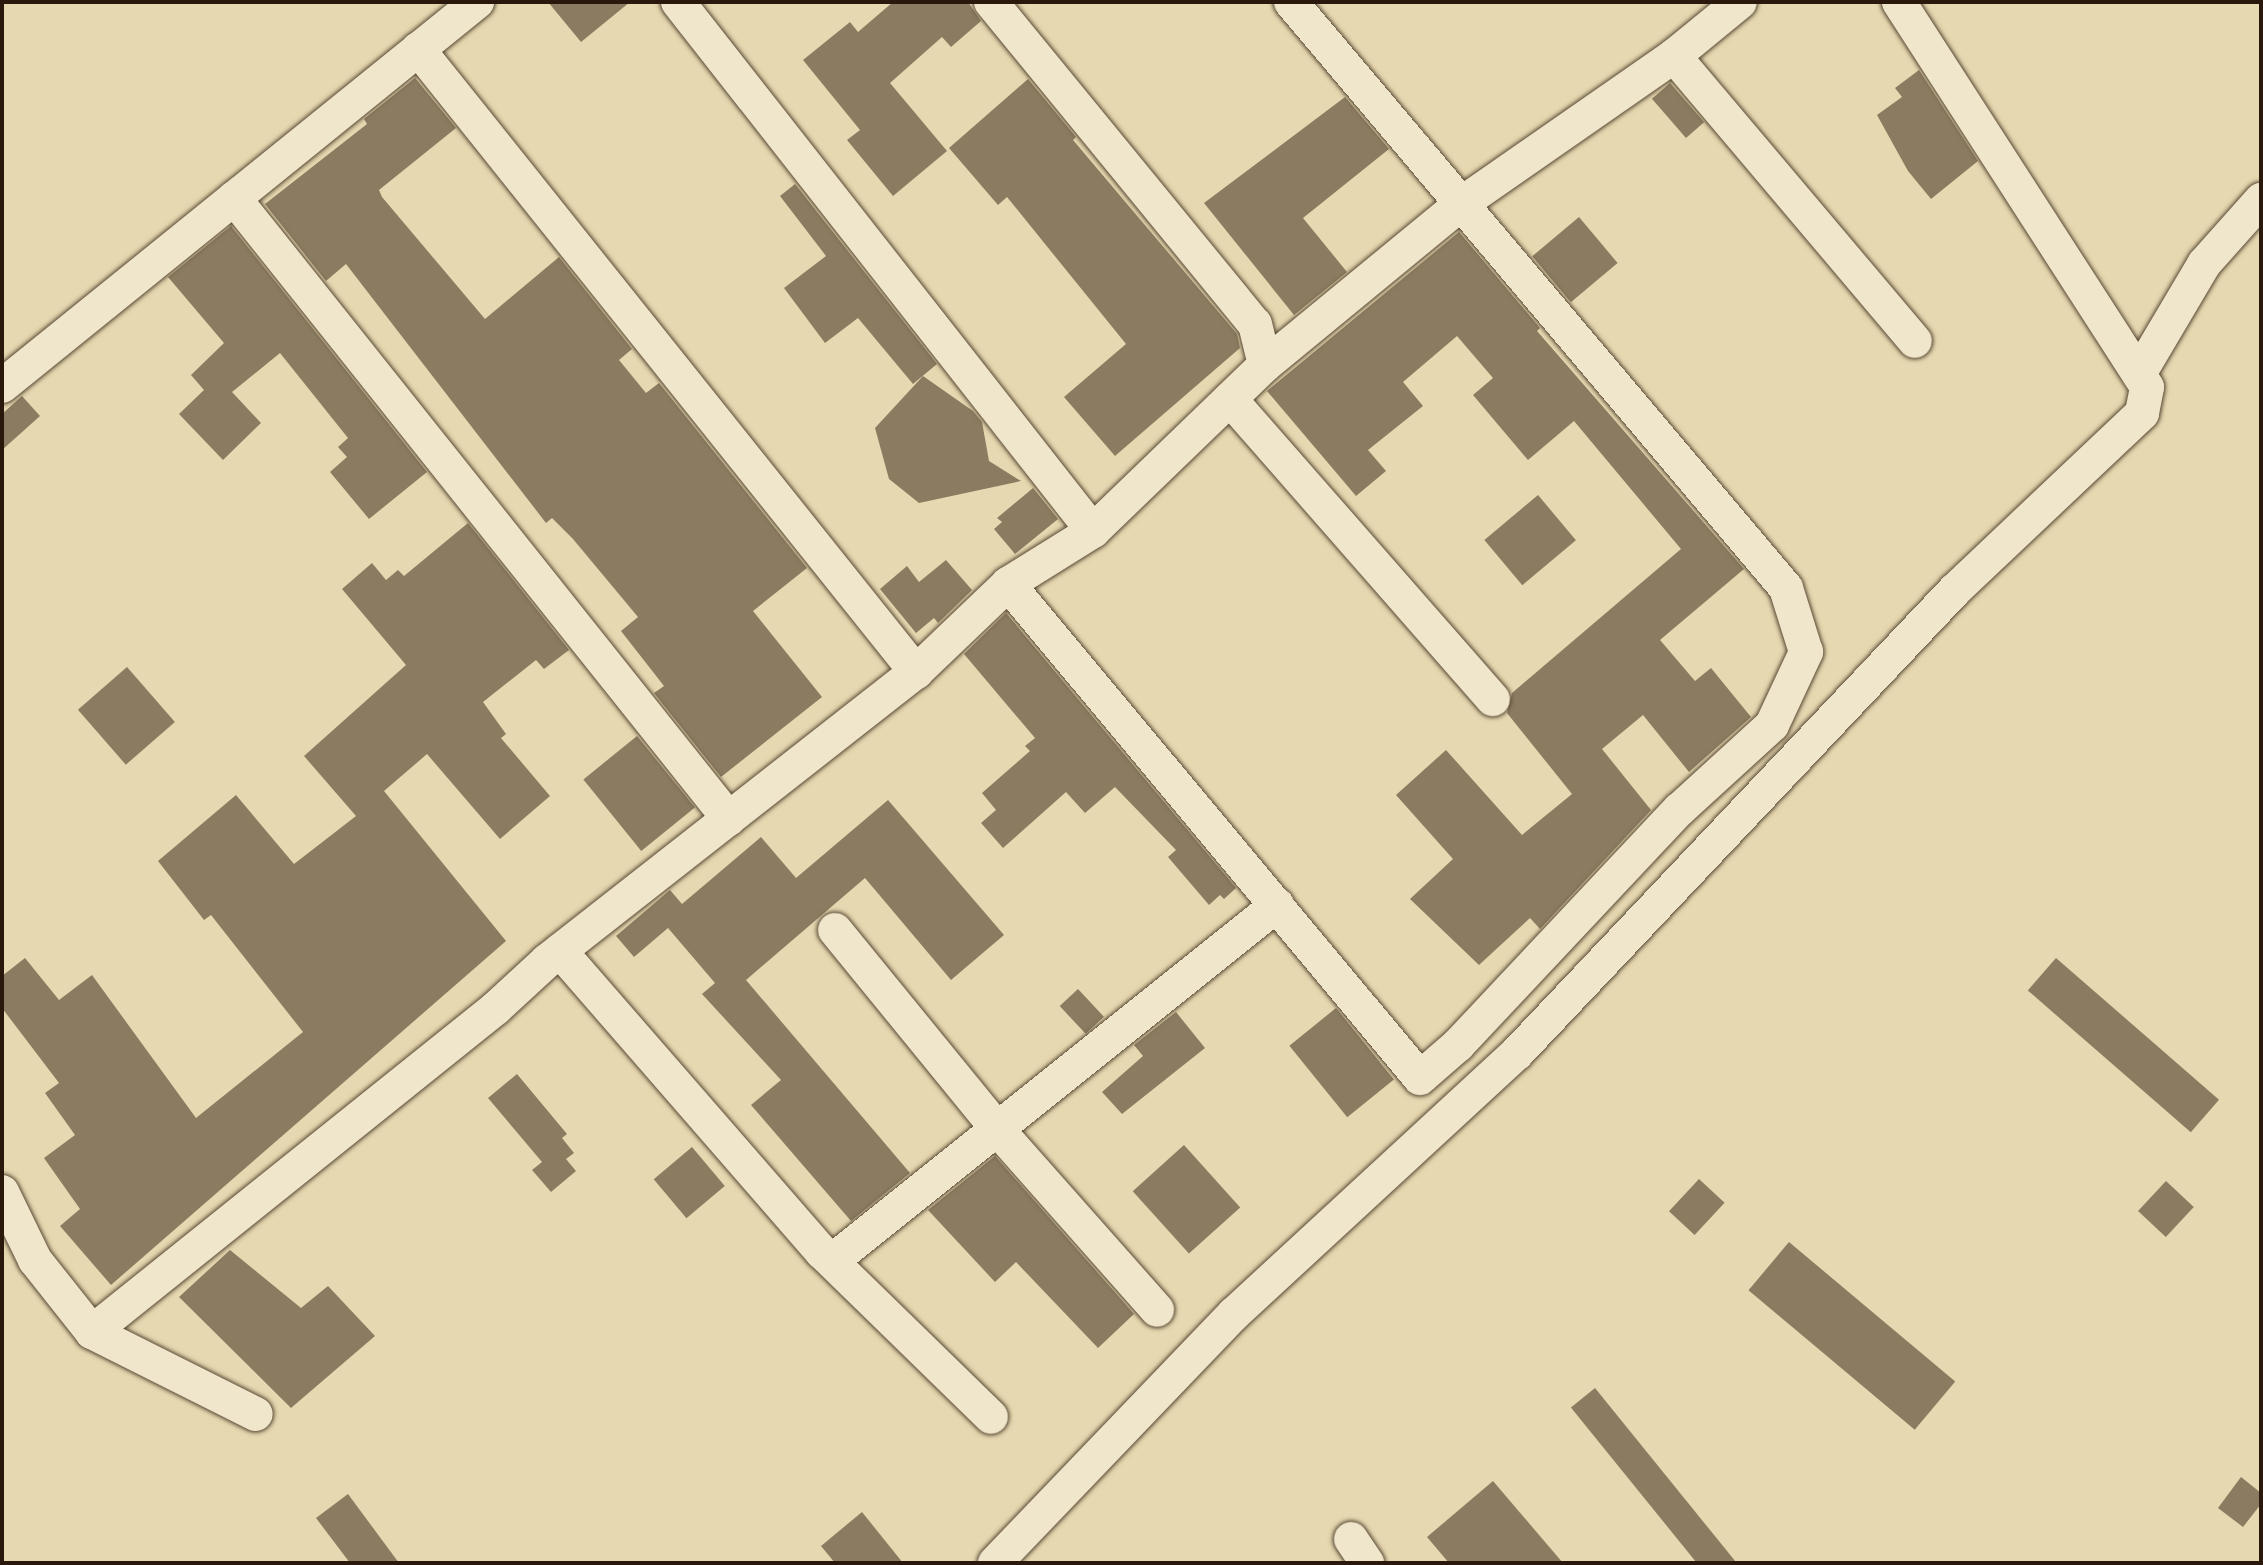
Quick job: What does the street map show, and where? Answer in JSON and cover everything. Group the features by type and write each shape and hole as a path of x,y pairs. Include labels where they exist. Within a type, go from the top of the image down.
{"street":[{"path":"2,386 477,2"},
{"path":"678,2 1093,531"},
{"path":"991,2 1255,324 1265,365"},
{"path":"1008,584 1420,1078 1458,1045 1679,810 1772,725 1806,652 1786,588 1291,2"},
{"path":"92,1332 560,951 916,672 1008,584 1093,531 1265,365 1461,204 1674,56 1740,2"},
{"path":"995,1563 1234,1314 1517,1053 1954,591 2142,413 2147,387 1899,2"},
{"path":"418,49 916,672"},
{"path":"1674,56 1915,341"},
{"path":"234,198 729,819"},
{"path":"2139,374 2204,264 2261,200"},
{"path":"1230,399 1493,699"},
{"path":"832,1261 1277,905"},
{"path":"835,930 998,1130 1157,1310"},
{"path":"560,951 832,1261 991,1417"},
{"path":"2,1192 35,1260 92,1332 256,1414"}],"building":[{"path":"548,2 630,2 581,42"},
{"path":"893,2 968,2 981,21 951,47 942,37 890,83 947,151 893,196 847,140 860,130 803,60 850,22 858,32"},
{"path":"1919,70 1978,161 1931,199 1908,171 1877,115 1902,97 1895,88"},
{"path":"415,78 456,128 379,190 382,197 485,319 559,257 632,349 619,360 646,393 659,383 807,568 753,611 822,697 721,777 654,693 664,686 621,631 638,617 573,539 552,518 546,523 346,264 326,281 265,204 367,124 364,119"},
{"path":"1028,79 1076,137 1073,140 1237,334 1240,348 1115,456 1064,397 1126,344 1007,197 998,205 949,148"},
{"path":"1670,83 1704,122 1686,138 1652,99"},
{"path":"1345,97 1389,149 1303,218 1347,272 1294,315 1204,203"},
{"path":"795,184 937,364 913,384 858,318 825,343 784,288 826,256 780,196"},
{"path":"1579,217 1618,263 1571,302 1532,256"},
{"path":"231,226 427,472 369,519 330,472 347,457 338,447 348,438 280,353 232,392 261,423 223,460 179,414 204,390 191,375 224,343 168,277"},
{"path":"1459,232 1540,328 1537,331 1744,569 1660,640 1695,681 1711,668 1751,717 1689,772 1643,715 1602,749 1651,810 1540,929 1530,918 1479,965 1410,899 1453,859 1396,795 1446,750 1522,835 1572,794 1507,713 1512,693 1681,549 1574,421 1528,460 1473,395 1493,378 1457,336 1403,382 1423,406 1368,450 1386,471 1356,496 1267,391"},
{"path":"923,376 973,411 982,422 989,461 1021,481 919,503 889,479 875,428"},
{"path":"22,396 40,416 2,450 2,414"},
{"path":"1033,488 1058,519 1015,554 994,529 1002,522 997,518"},
{"path":"1538,495 1576,540 1522,585 1484,540"},
{"path":"468,523 569,650 544,669 536,660 483,702 506,734 501,738 550,796 500,839 427,754 384,791 506,941 111,1285 60,1226 80,1209 44,1158 75,1135 45,1093 59,1083 2,1008 2,976 25,958 59,1000 92,975 196,1118 303,1032 211,915 204,920 158,861 236,795 294,864 356,816 304,756 406,665 342,589 372,563 386,580 398,570 404,576"},
{"path":"946,560 972,590 938,623 934,618 916,633 880,589 907,566 919,582"},
{"path":"1006,613 1236,888 1224,899 1220,895 1209,905 1168,857 1176,850 1115,787 1085,813 1066,792 1003,848 981,823 996,810 982,793 1030,751 1025,746 1035,738 964,654"},
{"path":"127,667 175,722 126,765 78,710"},
{"path":"637,736 695,807 641,851 583,779"},
{"path":"888,800 1004,935 951,980 865,878 746,980 910,1173 851,1221 751,1105 781,1080 702,994 715,983 668,928 634,957 616,936 670,890 682,904 761,837 796,878"},
{"path":"2056,958 2219,1100 2191,1132 2028,990"},
{"path":"1078,989 1104,1017 1086,1034 1060,1006"},
{"path":"1336,1008 1394,1079 1347,1117 1289,1046"},
{"path":"1176,1012 1205,1048 1122,1114 1102,1092 1143,1056 1134,1045"},
{"path":"517,1074 567,1134 562,1138 574,1153 566,1159 576,1171 551,1192 532,1170 542,1162 488,1098"},
{"path":"1184,1145 1240,1207 1189,1254 1133,1191"},
{"path":"692,1147 725,1186 686,1218 654,1179"},
{"path":"995,1156 1134,1314 1098,1348 1016,1262 995,1282 928,1210"},
{"path":"1699,1179 1725,1203 1695,1235 1669,1211"},
{"path":"2166,1181 2194,1207 2166,1237 2138,1211"},
{"path":"1789,1242 1955,1381 1915,1430 1749,1290"},
{"path":"230,1250 301,1308 328,1286 375,1336 291,1408 179,1297"},
{"path":"1595,1388 1736,1562 1697,1563 1571,1408"},
{"path":"2241,1477 2261,1493 2261,1504 2243,1527 2218,1508"},
{"path":"1493,1481 1563,1563 1449,1563 1427,1537"},
{"path":"348,1494 399,1563 350,1563 316,1518"},
{"path":"862,1512 903,1563 835,1563 821,1546"}]}
